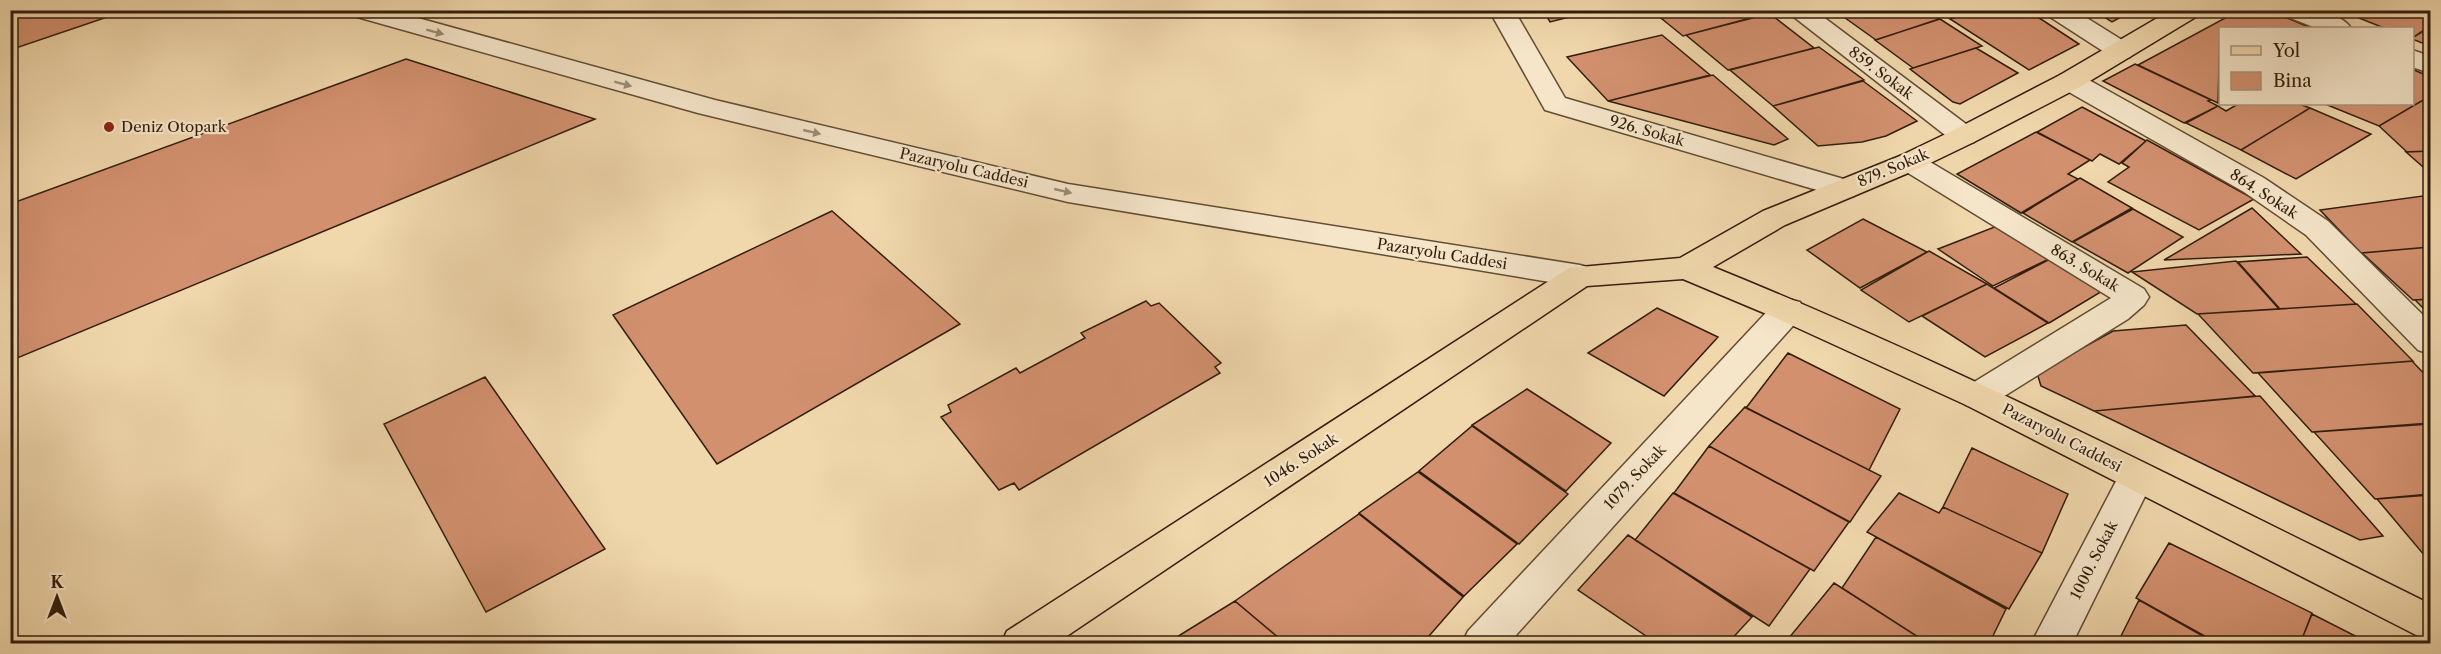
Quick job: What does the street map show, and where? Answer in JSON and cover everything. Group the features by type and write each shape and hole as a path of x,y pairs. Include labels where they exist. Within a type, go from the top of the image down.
{"main road":[{"name":"879. Sokak","path":"1580,276 1686,268 1774,218 1910,162 1964,136 2070,81 2190,10"},
{"name":"Pazaryolu Caddesi","path":"1686,268 1788,310 1978,396 2430,623"},
{"name":"1046. Sokak","path":"1021,644 1580,276"}],"street":[{"name":"Pazaryolu Caddesi","path":"359,10 708,107 1068,193 1580,276"},
{"name":"926. Sokak","path":"1501,10 1555,104 1844,189"},
{"name":"859. Sokak","path":"1797,10 1964,136"},
{"path":"2056,10 2121,51"},
{"path":"2292,10 2335,27"},
{"path":"2414,59 2430,65"},
{"name":"864. Sokak","path":"2070,81 2254,185 2317,228 2430,342"},
{"name":"863. Sokak","path":"1910,162 2133,297 2116,311 1978,396"},
{"name":"1079. Sokak","path":"1482,644 1788,310"},
{"name":"1000. Sokak","path":"2051,644 2137,476"}],"building":[{"path":"10,10 128,10 10,50"},
{"path":"1543,10 1597,10 1550,22"},
{"path":"1651,10 1775,10 1776,12 1683,36"},
{"path":"1855,10 1926,10 1939,19 1876,40 1841,15"},
{"path":"1944,10 1978,10 1954,17"},
{"path":"1980,10 2027,10 2079,44 2029,70 1950,19"},
{"path":"2093,10 2134,10 2112,22"},
{"path":"2240,10 2268,10 2309,27 2219,27 2218,103 2138,65"},
{"path":"2339,10 2430,10 2430,26 2414,37 2414,27 2382,27"},
{"path":"1769,13 1814,48 1728,70 1686,35"},
{"path":"1940,19 1982,46 1913,68 1875,40"},
{"path":"2430,27 2430,46 2414,40 2414,37"},
{"path":"1662,35 1710,75 1608,101 1567,57"},
{"path":"1819,47 1864,80 1773,106 1730,70"},
{"path":"1976,48 2018,73 1960,104 1953,102 1910,69"},
{"path":"406,59 595,119 10,361 10,204"},
{"path":"2135,64 2211,100 2208,101 2218,106 2184,123 2103,81"},
{"path":"2414,70 2430,77 2430,96 2379,126 2327,105 2414,105"},
{"path":"1713,75 1788,139 1774,145 1608,101"},
{"path":"1863,81 1917,121 1886,136 1862,142 1818,146 1773,106"},
{"path":"2430,96 2430,151 2407,152 2379,126"},
{"path":"2236,105 2302,105 2310,108 2241,150 2186,123 2218,106 2226,111"},
{"path":"2082,107 2146,141 2119,164 2100,154 2092,161 2037,132"},
{"path":"2310,108 2371,134 2296,179 2241,150"},
{"path":"2036,132 2090,160 2068,174 2078,179 2021,213 1957,174"},
{"path":"2147,140 2254,199 2199,230 2108,182 2129,167 2122,163"},
{"path":"2430,151 2430,173 2406,152"},
{"path":"2080,178 2132,208 2072,242 2023,213"},
{"path":"2430,195 2430,247 2361,253 2320,210"},
{"path":"2252,208 2301,254 2164,260"},
{"path":"2133,209 2183,237 2128,273 2073,242"},
{"path":"832,211 960,324 717,464 613,315"},
{"path":"1863,219 1927,252 1860,288 1807,250"},
{"path":"1997,226 2051,258 1993,286 1938,249"},
{"path":"2430,247 2430,299 2413,300 2362,253"},
{"path":"1929,251 1987,284 1909,322 1861,290"},
{"path":"2307,257 2356,304 2280,309 2238,262"},
{"path":"2052,258 2104,290 2049,323 1994,288"},
{"path":"2236,261 2279,309 2197,314 2132,272"},
{"path":"1987,284 2048,323 1985,357 1922,316"},
{"path":"2430,299 2430,315 2415,300"},
{"path":"1146,301 1151,306 1159,303 1221,363 1215,367 1220,373 1019,490 1014,483 999,490 941,417 951,412 948,405 1016,368 1020,373 1085,338 1081,333"},
{"path":"2357,304 2413,361 2253,373 2198,314"},
{"path":"1657,308 1718,337 1664,396 1588,353"},
{"path":"2186,325 2255,396 2094,411 2041,386 2037,373 2113,331"},
{"path":"1788,353 1900,409 1869,470 1746,408"},
{"path":"2412,361 2430,380 2430,423 2312,432 2258,373"},
{"path":"485,377 605,549 486,612 384,424"},
{"path":"1527,389 1611,443 1566,491 1472,425"},
{"path":"2260,396 2383,536 2360,540 2094,411"},
{"path":"1745,407 1881,476 1850,522 1709,446"},
{"path":"2430,424 2430,494 2375,499 2314,432"},
{"path":"1472,426 1568,494 1519,544 1419,471"},
{"path":"1709,446 1849,522 1814,571 1674,493"},
{"path":"1972,448 2068,494 2042,553 1943,507"},
{"path":"1418,472 1517,544 1464,596 1359,513"},
{"path":"1673,493 1810,569 1769,626 1635,540"},
{"path":"1899,493 1939,513 1943,507 2042,553 2009,609 1867,532"},
{"path":"2430,495 2430,562 2377,499"},
{"path":"1359,514 1463,597 1422,644 1286,644 1235,601"},
{"path":"1628,535 1752,617 1727,644 1658,644 1578,590"},
{"path":"1876,537 2006,609 1989,644 1929,644 1842,588"},
{"path":"2169,543 2312,613 2300,644 2219,644 2136,598"},
{"path":"1834,583 1929,644 1795,644 1788,639"},
{"path":"2139,600 2217,644 2117,644"},
{"path":"1235,601 1286,644 1176,644 1172,640"},
{"path":"2312,614 2371,644 2300,644"}],"place":[{"name":"Deniz Otopark","path":"109,127"}]}
